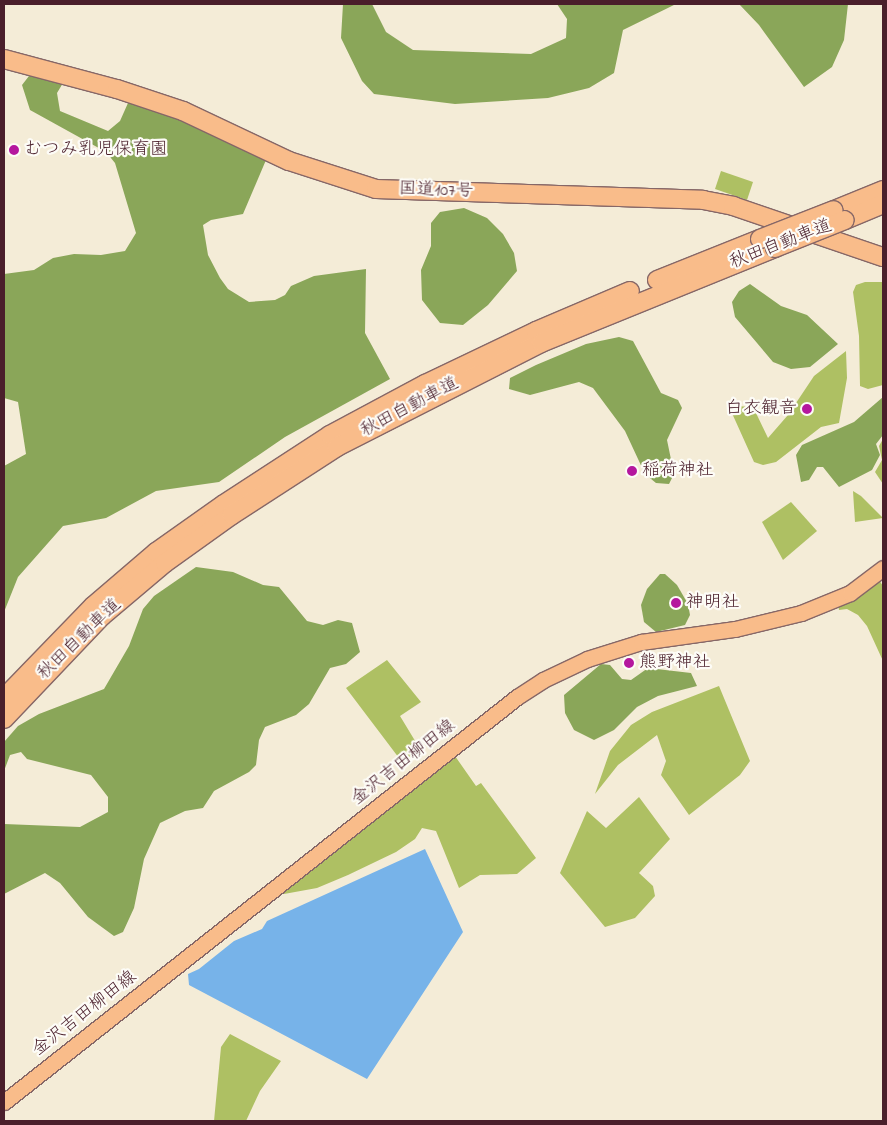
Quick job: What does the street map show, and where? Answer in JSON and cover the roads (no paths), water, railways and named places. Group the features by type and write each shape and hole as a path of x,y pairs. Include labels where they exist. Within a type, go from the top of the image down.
{"highway":[{"name":"国道107号","path":"4,59 117,89 183,111 289,161 376,189 703,200 733,206 883,257"},
{"name":"秋田自動車道","path":"4,698 93,606 156,552 330,435 536,330 767,244 839,215 883,190"},
{"name":"秋田自動車道","path":"839,215 883,204"},
{"name":"秋田自動車道","path":"4,719 46,672 102,616 165,564 232,515 337,447 541,343 767,244"}],"main road":[{"name":"金沢吉田柳田線","path":"4,1102 517,697 544,680 587,659 641,642 763,624 809,610 850,593 883,568"}],"water":[{"path":"425,849 463,932 367,1079 189,985 188,974 199,969 234,941 262,929 267,921"}],"place":[{"name":"むつみ乳児保育園","path":"14,150"},
{"name":"白衣観音","path":"807,409"},
{"name":"稲荷神社","path":"632,471"},
{"name":"神明社","path":"676,603"},
{"name":"熊野神社","path":"629,663"}]}
